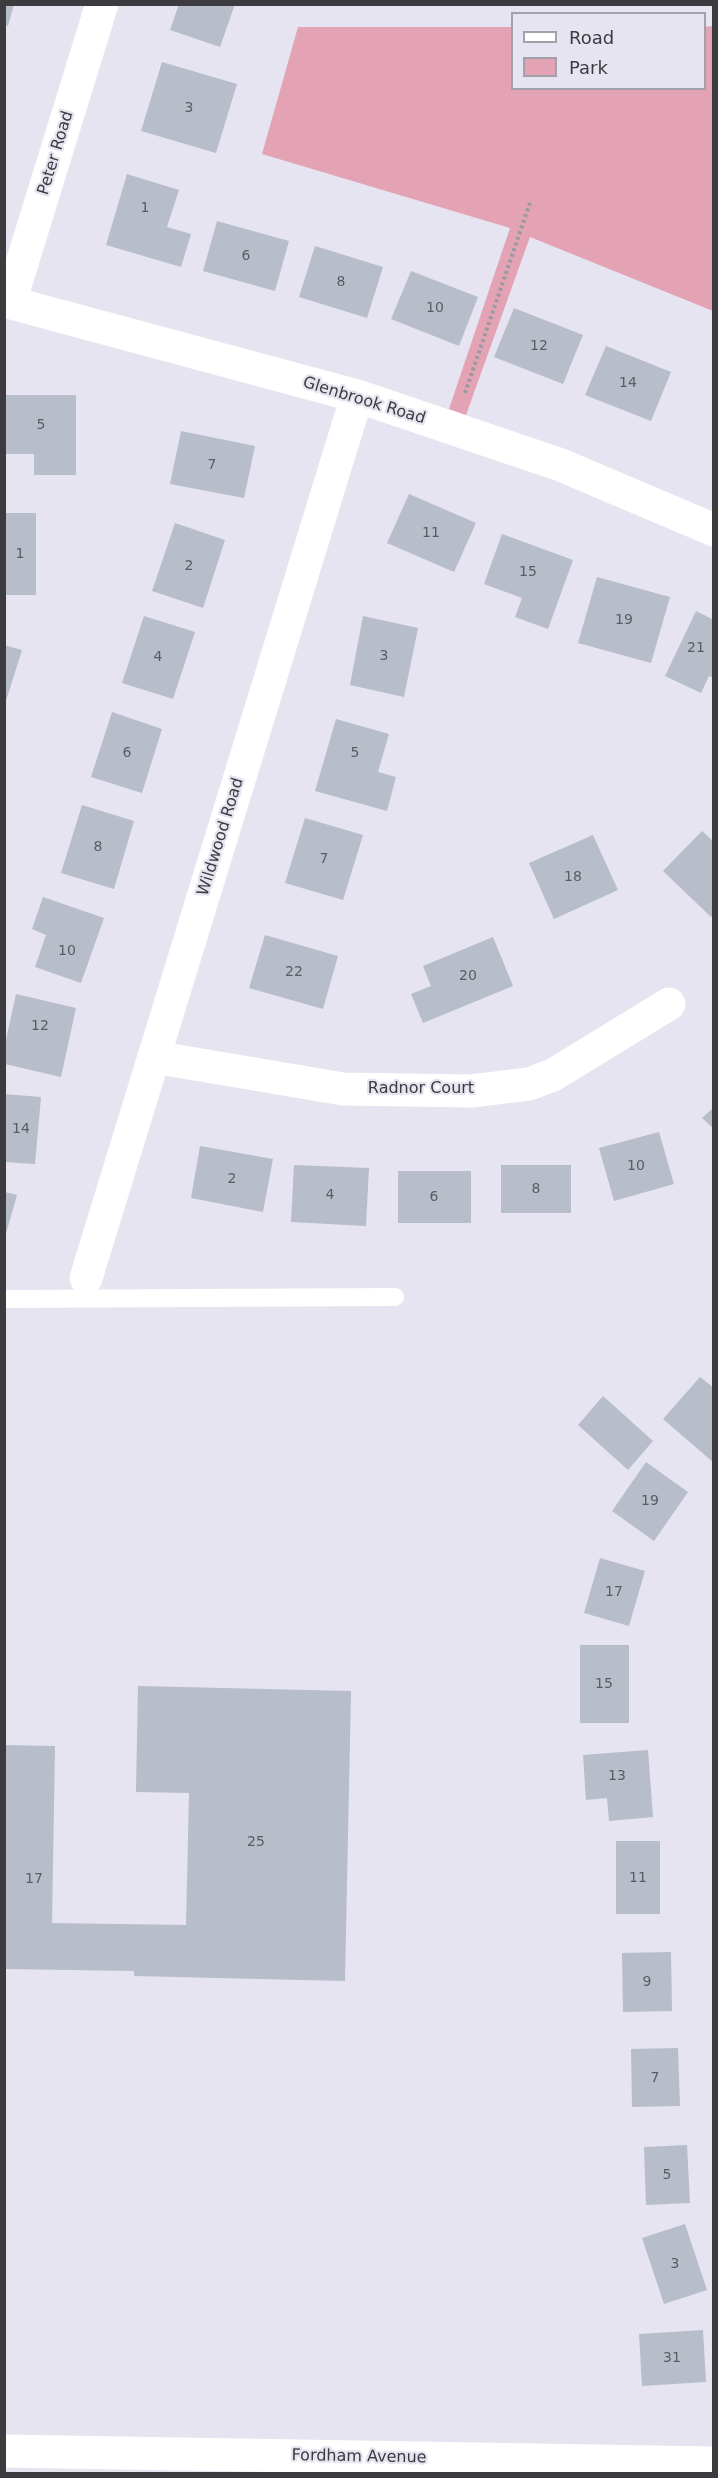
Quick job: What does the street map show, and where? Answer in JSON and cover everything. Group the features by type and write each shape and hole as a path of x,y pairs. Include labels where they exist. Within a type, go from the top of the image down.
{"street":[{"name":"Peter Road","path":"7,302 102,4"},
{"name":"Glenbrook Road","path":"7,302 357,396 561,465 714,530"},
{"name":"Wildwood Road","path":"86,1278 357,396"},
{"name":"Radnor Court","path":"154,1057 343,1089 471,1091 529,1084 553,1075 669,1004"},
{"name":"Fordham Avenue","path":"4,2451 226,2464 714,2463"}],"lane":[{"path":"4,1299 396,1297"}],"path":[{"path":"465,393 531,200"}],"green space":[{"path":"713,26 713,311 530,237 466,415 449,409 510,228 262,154 298,27 511,27 511,90 706,90 706,27"}],"building":[{"path":"4,4 14,4 8,26 4,25"},
{"path":"179,4 235,4 220,47 170,30"},
{"path":"162,62 237,84 216,153 141,131"},
{"path":"127,174 179,190 167,227 191,234 181,267 106,245"},
{"path":"217,221 289,241 275,291 203,271"},
{"path":"315,246 383,267 367,318 299,297"},
{"path":"411,271 478,297 459,346 391,319"},
{"path":"514,308 583,335 563,384 494,357"},
{"path":"606,346 671,372 651,421 585,395"},
{"path":"6,395 76,395 76,475 34,475 34,454 6,454"},
{"path":"181,431 255,446 244,498 170,484"},
{"path":"409,494 476,523 454,572 387,543"},
{"path":"4,513 36,513 36,595 4,595"},
{"path":"175,523 225,540 203,608 152,591"},
{"path":"502,534 573,560 548,629 515,617 522,598 484,584"},
{"path":"597,577 670,597 651,663 578,643"},
{"path":"696,611 714,620 714,678 709,676 701,693 665,676"},
{"path":"144,616 195,632 173,699 122,683"},
{"path":"363,616 418,628 404,697 350,685"},
{"path":"4,645 22,650 5,704 4,704"},
{"path":"112,712 162,729 142,793 91,777"},
{"path":"336,719 389,734 378,772 396,777 387,811 315,791"},
{"path":"82,805 134,821 114,889 61,873"},
{"path":"305,818 363,835 343,900 285,883"},
{"path":"702,831 714,842 714,914 711,917 663,871"},
{"path":"593,835 618,890 554,919 529,863"},
{"path":"43,897 104,918 81,983 35,967 46,935 32,929"},
{"path":"265,935 338,956 323,1009 249,988"},
{"path":"493,937 513,986 423,1023 411,994 431,986 423,966"},
{"path":"16,994 76,1008 61,1077 5,1064 5,1044"},
{"path":"4,1094 41,1097 35,1164 4,1162"},
{"path":"714,1107 714,1129 702,1118"},
{"path":"659,1132 674,1184 614,1201 599,1148"},
{"path":"200,1146 273,1159 263,1212 191,1198"},
{"path":"294,1165 369,1168 366,1226 291,1222"},
{"path":"501,1165 571,1165 571,1213 501,1213"},
{"path":"398,1171 471,1171 471,1223 398,1223"},
{"path":"5,1192 17,1195 5,1237"},
{"path":"700,1377 714,1388 714,1463 663,1419"},
{"path":"603,1396 653,1441 628,1470 578,1425"},
{"path":"646,1462 688,1492 654,1541 612,1511"},
{"path":"600,1558 645,1571 629,1626 584,1613"},
{"path":"580,1645 629,1645 629,1723 580,1723"},
{"path":"138,1686 351,1691 345,1981 134,1976 134,1971 4,1969 4,1745 55,1746 52,1923 186,1925 189,1793 136,1792"},
{"path":"648,1750 653,1817 609,1821 607,1798 586,1800 583,1755"},
{"path":"616,1841 660,1841 660,1914 616,1914"},
{"path":"671,1952 672,2011 623,2012 622,1953"},
{"path":"678,2048 680,2106 632,2107 631,2049"},
{"path":"687,2145 690,2203 646,2205 644,2147"},
{"path":"685,2224 707,2290 664,2304 642,2238"},
{"path":"703,2330 706,2382 642,2386 639,2334"}]}
